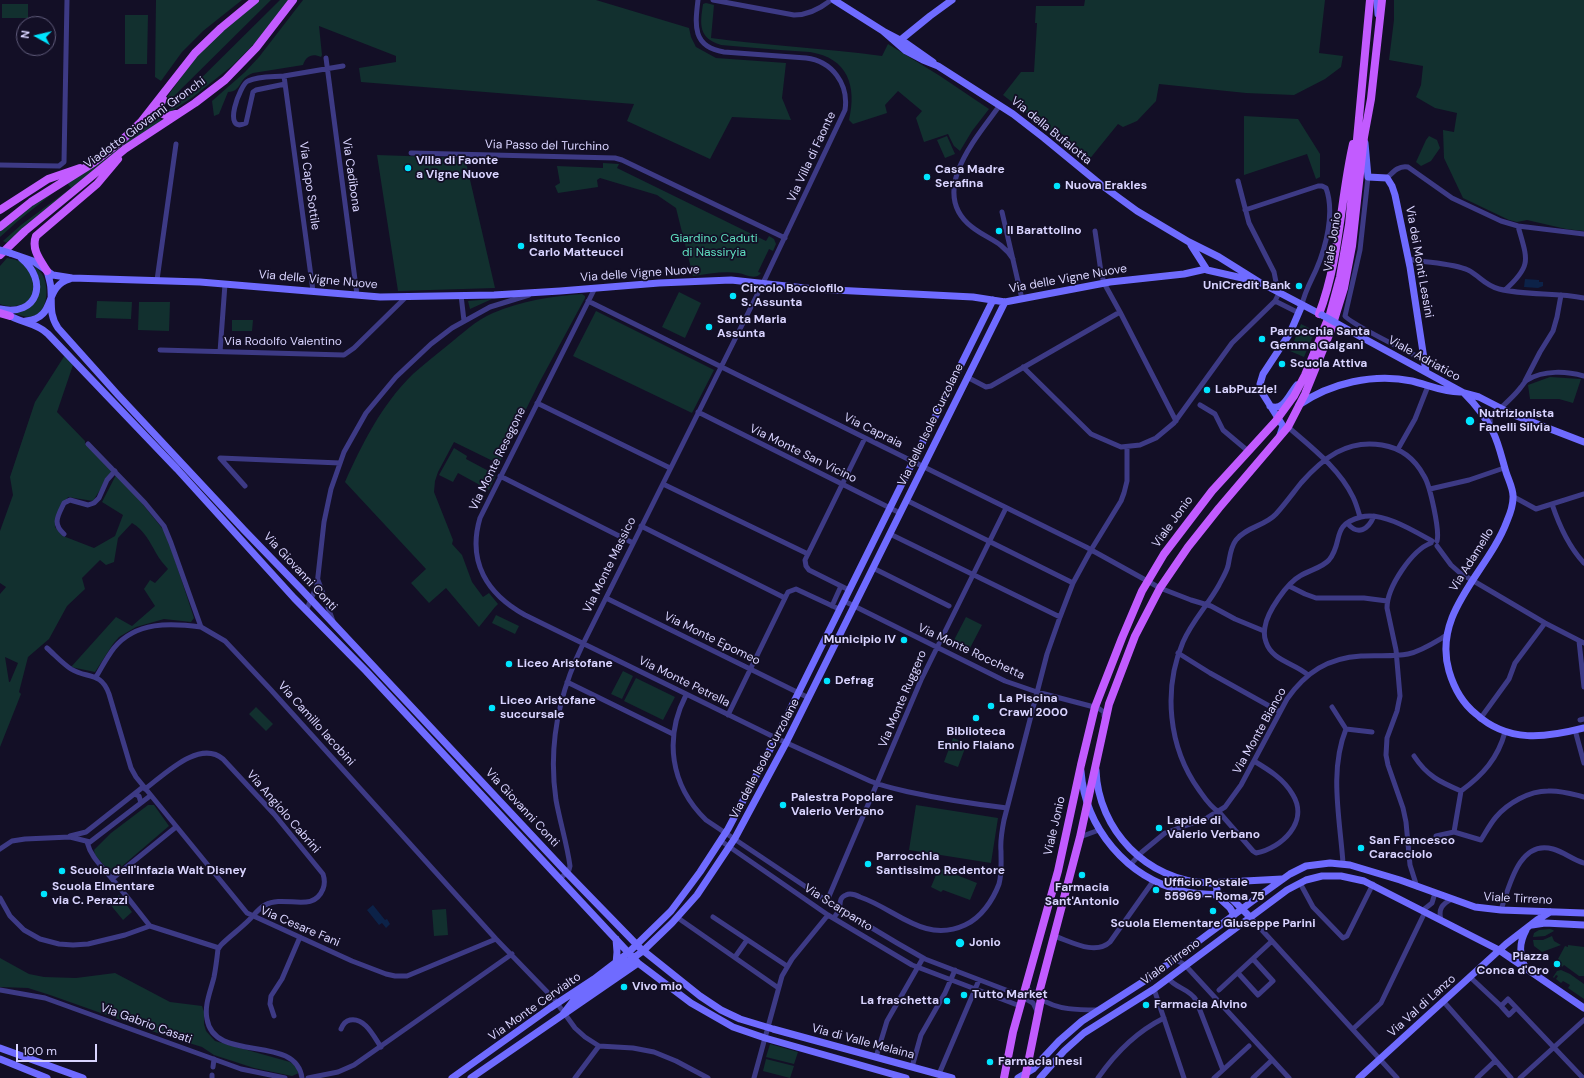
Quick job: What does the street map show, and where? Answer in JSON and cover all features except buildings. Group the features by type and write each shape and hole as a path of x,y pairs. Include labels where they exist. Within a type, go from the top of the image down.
{"main road":[{"name":"Viadotto Giovanni Gronchi","path":"0,227 31,202 117,146 144,117 176,76 210,38 255,0"},
{"name":"Viadotto Giovanni Gronchi","path":"0,255 31,226 125,149 195,103 224,80 247,58 272,29 293,0"},
{"name":"Viale Jonio","path":"1004,1078 1009,1048 1062,855 1095,707 1122,638 1147,582 1164,554 1218,483 1278,419 1294,396 1304,379 1330,314 1343,265 1350,220 1370,0"},
{"name":"Viale Jonio","path":"1023,1077 1054,936 1080,837 1103,728 1117,682 1132,643 1160,588 1178,561 1211,517 1288,427 1299,406 1329,337 1344,288 1352,246 1364,137 1371,98 1382,0"},
{"path":"176,76 159,106 160,113 168,116 174,115 195,103"},
{"path":"1321,315 1335,258 1347,175 1360,112"},
{"path":"47,271 35,250 34,244 36,236 100,182 125,149"},
{"path":"0,210 48,178 90,165"},
{"path":"0,313 10,316"}],"street":[{"path":"0,165 57,166 63,164 65,158 67,0"},
{"name":"Via Villa di Faonte","path":"698,0 696,23 697,33 708,47 724,52 813,60 830,68 839,77 843,86 846,101 844,116 763,283"},
{"path":"714,0 794,15 803,14 835,0"},
{"name":"Via della Bufalotta","path":"835,0 899,42 913,55 938,66 1000,105 1044,138 1110,192 1137,211 1214,256"},
{"path":"899,42 952,0"},
{"path":"1377,0 1379,23"},
{"name":"Via Cadibona","path":"326,58 358,295"},
{"path":"285,84 255,90 252,95 246,123 240,125 234,123 232,115 242,88 246,82 253,79 284,76 343,66"},
{"name":"Via Capo Sottile","path":"284,76 313,291"},
{"path":"1000,105 963,161 956,176 954,189 957,208 964,220 976,230 1001,244 1008,251 1012,259"},
{"path":"1364,137 1367,152 1368,177 1360,250 1345,316 1359,326 1424,360"},
{"path":"157,280 176,144"},
{"name":"Via Passo del Turchino","path":"411,152 615,158 704,198 785,238"},
{"path":"1368,177 1387,178 1398,168 1403,166 1408,167 1430,184 1458,201 1492,218 1518,226 1584,234"},
{"name":"Via dei Monti Lessini","path":"1387,178 1396,195 1426,372"},
{"path":"1238,181 1250,226 1274,272 1276,282 1272,289"},
{"path":"1245,210 1322,186 1326,188 1328,197 1327,235 1321,255 1290,333 1261,379 1261,391 1283,427 1278,439"},
{"path":"1002,212 1022,299"},
{"path":"1506,290 1520,275 1526,262 1526,251 1518,226"},
{"path":"1095,231 1104,283 1176,421"},
{"path":"1189,242 1205,267 1259,282"},
{"name":"Via delle Vigne Nuove","path":"0,250 33,261 55,276 72,278 157,280 358,295 407,296 540,292 707,280 731,280 819,290 973,296 1005,302 1104,283 1184,274 1205,267"},
{"path":"1205,267 1205,260 1214,256 1259,282"},
{"path":"0,310 23,308 30,302 35,294 37,284 35,274 30,266 19,257"},
{"path":"1216,271 1221,268 1221,259"},
{"path":"1408,259 1466,269 1488,285 1506,290 1522,293 1584,298"},
{"name":"Via Giovanni Conti","path":"47,271 50,283 51,312 53,320 58,328 170,450 567,873"},
{"path":"22,321 34,320 43,314 47,309 51,297 58,285 72,278"},
{"name":"Viale Adriatico","path":"1259,282 1463,393 1479,398 1500,409 1584,442"},
{"name":"Via Monte Massico","path":"567,873 570,864 556,800 553,764 558,714 567,682 583,644 763,283"},
{"path":"220,352 225,284"},
{"name":"Via Monte Resegone","path":"583,644 508,605 497,595 483,575 477,554 478,527 482,513 594,288"},
{"path":"306,611 312,600 318,579 326,512 331,489 340,463 359,424 385,389 431,344 464,321 495,305 540,292"},
{"path":"1023,368 1088,432 1118,446 1127,447 1140,445 1149,442 1176,421 1232,343 1275,300 1279,293"},
{"path":"461,295 464,321"},
{"path":"1561,295 1553,332 1540,352 1525,381 1500,409 1493,411 1490,416 1493,432 1514,496 1536,509 1584,494"},
{"name":"Via Rodolfo Valentino","path":"160,350 344,354 354,348 407,296"},
{"name":"Via delle Isole Curzolane","path":"633,958 637,945 682,897 726,833 776,738 993,300"},
{"path":"1275,300 1299,313"},
{"name":"Via Capraia","path":"588,301 1091,550 1147,582 1206,605 1264,631"},
{"name":"Via delle Isole Curzolane","path":"633,958 643,951 678,918 697,895 730,847 809,698 1005,302"},
{"name":"Via Giovanni Conti","path":"0,310 22,321 37,325 48,334 177,469 306,611 366,671 560,879"},
{"path":"967,377 986,387 989,387 1120,312"},
{"path":"1525,381 1552,372 1584,376"},
{"path":"1270,406 1278,408 1281,406 1296,386 1304,379"},
{"path":"1299,406 1322,392 1342,385 1359,381 1382,379 1405,380 1449,392 1463,393 1476,406 1493,432"},
{"path":"1398,449 1416,419 1428,386"},
{"path":"537,403 670,468"},
{"path":"1200,405 1215,414 1223,430 1248,451"},
{"name":"Via Monte San Vicino","path":"698,412 900,513"},
{"path":"1288,427 1325,460 1348,488 1360,517"},
{"path":"849,590 807,568 805,562 865,438"},
{"path":"88,444 149,507 164,526 201,627 162,624 147,627 135,632 115,647 96,677"},
{"path":"1254,760 1280,778 1293,795 1297,804 1295,824 1291,833 1281,842 1264,850 1255,852 1209,803 1195,784 1184,764 1177,744 1172,718 1171,700 1173,673 1178,653 1189,628 1200,611 1206,605 1223,577 1236,540 1244,533 1272,518 1304,479 1325,460 1341,450 1358,444 1374,444 1398,449 1412,459 1420,469 1430,489 1438,532 1434,543 1424,547 1408,563 1395,581 1388,595 1387,601 1396,655 1399,701 1396,716 1387,738 1386,756 1404,812 1410,864 1417,887"},
{"path":"834,918 839,909 842,898 849,894 862,897 912,924 930,930 948,931 967,924 983,911 993,896 999,884 1001,873 1001,837 1007,808 1049,650 1073,583 1121,501 1127,476 1127,447"},
{"path":"245,486 220,458 340,463"},
{"path":"1430,489 1469,480 1504,468"},
{"path":"64,534 58,528 57,524 64,502 70,500 88,505 94,503 107,480 115,471"},
{"path":"500,476 633,543"},
{"path":"663,484 808,554"},
{"name":"Via Adamello","path":"1514,496 1510,514 1501,537 1453,613 1447,634 1446,656 1450,676 1462,700 1480,719 1505,732 1521,735 1543,736 1584,728"},
{"path":"906,500 1073,583"},
{"path":"1552,504 1566,538 1578,557 1584,563"},
{"name":"Via Monte Ruggero","path":"827,901 936,647 1006,508"},
{"path":"1347,523 1354,530 1361,530 1368,526 1374,516"},
{"path":"1308,675 1302,670 1282,660 1272,652 1267,644 1264,631 1266,621 1271,611 1289,586 1300,575 1321,566 1329,560 1334,550 1339,531 1347,523 1360,517 1374,516 1404,526 1434,543 1451,565 1474,581 1545,623 1582,642 1584,675 1582,681 1584,687"},
{"path":"642,526 785,598"},
{"path":"890,534 1060,617"},
{"path":"867,553 877,558"},
{"path":"873,568 949,606"},
{"path":"318,579 335,625"},
{"path":"832,606 841,586"},
{"path":"1289,586 1316,598 1361,598 1387,601"},
{"path":"728,715 785,598 790,591 796,589 839,609"},
{"name":"Via Monte Epomeo","path":"606,598 809,698"},
{"name":"Via Monte Rocchetta","path":"844,601 1005,681 1037,692 1095,707"},
{"path":"1480,719 1509,679 1515,663 1545,623"},
{"name":"Via Camillo Iacobini","path":"201,627 228,644 558,1004 579,1032 600,1046"},
{"name":"Via Monte Bianco","path":"1130,865 1138,856 1167,832 1207,818 1219,812 1227,805 1237,791 1280,712 1292,693 1308,675 1324,665 1341,659 1360,656 1396,655 1414,652 1447,634"},
{"name":"Via Monte Petrella","path":"583,644 786,743 878,784 944,799 1007,808"},
{"path":"47,648 73,670 96,677 102,681 107,689 131,768 136,777 243,909 253,916"},
{"path":"1178,653 1210,673 1280,712"},
{"path":"567,682 673,734"},
{"name":"Via Scarpanto","path":"686,695 676,717 673,734 675,766 685,793 703,816 839,909 923,958 979,980 1021,1002"},
{"path":"1095,707 1102,710 1104,713 1103,728"},
{"path":"1332,707 1346,728 1372,732"},
{"path":"1343,863 1336,776 1340,744 1346,728"},
{"path":"1575,730 1584,763"},
{"path":"1454,832 1461,791 1478,779 1488,767 1499,749 1505,732"},
{"name":"Via Angiolo Cabrini","path":"144,788 187,759 198,754 211,753 223,759 274,814 322,872 325,884 320,894 314,901 274,902 262,907 253,916"},
{"path":"1414,756 1433,778 1461,791"},
{"path":"1081,765 1082,782 1099,830 1115,850 1130,865 1154,880 1183,892 1226,896 1232,899 1397,1078"},
{"path":"1096,765 1099,789 1107,818 1123,841 1138,856 1158,870 1194,882 1215,883 1284,879"},
{"path":"0,849 10,842 17,840 70,837 83,834 134,794 144,788"},
{"path":"1436,836 1454,832 1481,840 1498,814 1508,806 1526,796 1548,791 1584,797"},
{"path":"134,794 139,796 141,803"},
{"path":"70,837 87,842 96,838 150,796"},
{"path":"112,878 176,827"},
{"path":"90,829 91,836 96,838"},
{"path":"1080,837 1099,830"},
{"name":"Via Scarpanto","path":"721,841 828,915 918,968 975,990 1021,1002"},
{"path":"87,842 92,856 112,878 150,926 219,948 206,1009 207,1022 212,1033 227,1042 291,1058 298,1065 302,1078"},
{"path":"737,852 742,843"},
{"path":"1501,910 1518,865 1532,850 1543,848 1554,849 1576,861 1584,863"},
{"name":"Viale Tirreno","path":"1023,1077 1033,1070 1069,1031 1082,1020 1129,992 1284,879 1311,865 1343,863 1366,869 1471,906 1501,910 1584,913"},
{"path":"633,958 560,879 567,873 637,945"},
{"path":"1373,884 1346,936 1343,938 1313,907 1300,882 1315,877 1333,875 1353,878 1373,884 1499,950 1584,1008"},
{"path":"1054,936 1091,948 1105,946 1110,942 1154,880"},
{"path":"1225,882 1223,890 1226,896"},
{"name":"Viale Tirreno","path":"1043,1076 1076,1040 1102,1021 1154,988 1277,897 1300,882"},
{"path":"1215,883 1217,887 1216,895"},
{"path":"573,893 579,887"},
{"path":"1353,1029 1381,1003 1424,911 1431,905 1435,893"},
{"path":"1216,895 1230,908 1234,915"},
{"path":"0,898 10,916 24,930 37,937 59,944 75,945 95,942 125,935 150,926"},
{"path":"1441,920 1440,909 1446,902 1452,899"},
{"name":"Via Val di Lanzo","path":"1359,1078 1499,950 1537,920 1550,912"},
{"path":"754,1078 768,1028 777,987 787,966 828,915"},
{"name":"Via Cesare Fani","path":"219,948 253,916 369,968 399,977 417,973 496,938"},
{"path":"713,917 787,966"},
{"path":"678,918 777,987"},
{"name":"Viale Tirreno","path":"1530,926 1545,923 1584,925"},
{"path":"1525,967 1520,946 1530,926"},
{"path":"274,1016 270,1004 271,996 282,978 300,937"},
{"path":"616,939 616,964"},
{"path":"735,957 747,940"},
{"path":"1219,990 1272,941"},
{"name":"Via di Valle Melaina","path":"637,945 697,994 715,1006 740,1019 952,1078"},
{"path":"308,1078 320,1077 347,1068 381,1047 512,954"},
{"name":"Via di Valle Melaina","path":"633,958 707,1013 732,1027 765,1038 906,1078"},
{"name":"Via Monte Cervialto","path":"452,1078 616,964 633,958"},
{"name":"Via Monte Cervialto","path":"564,1013 574,1000 633,958"},
{"name":"Via Monte Cervialto","path":"471,1078 564,1013 633,958"},
{"path":"876,1057 887,1021 923,958"},
{"path":"1175,959 1186,965 1289,1078"},
{"path":"1238,973 1258,995 1273,981 1253,959"},
{"path":"912,1067 921,1035 955,970"},
{"path":"1470,977 1509,1015 1516,1008"},
{"path":"1168,978 1173,984 1190,993 1195,998 1223,1070"},
{"path":"938,1074 979,980"},
{"path":"1026,987 1050,1005 1066,1008 1099,1010"},
{"path":"1154,988 1184,1078"},
{"name":"Via Gabrio Casati","path":"0,990 44,998 247,1070 285,1078"},
{"path":"1500,1006 1508,999 1582,1078"},
{"path":"1443,1001 1511,1078"},
{"path":"1021,1002 1033,1003 1038,1013"},
{"path":"1098,1078 1115,1055 1128,1042 1148,1026 1164,1018"},
{"path":"1520,1078 1584,1020"},
{"path":"341,1028 343,1024 349,1021 359,1021 366,1026 381,1047"},
{"path":"574,1078 600,1046 612,1046 654,1052 676,1061 708,1078"},
{"path":"1214,1078 1249,1046"},
{"path":"0,1048 84,1078"},
{"path":"0,1059 47,1078"},
{"path":"213,1067 214,1059"},
{"path":"1253,1078 1272,1060"},
{"path":"1477,1078 1495,1061"}],"green space":[{"path":"156,0 242,0 203,31 182,52 161,81 155,77"},
{"path":"260,0 271,0 164,106 163,103 203,49 219,33"},
{"path":"280,0 289,0 259,39 232,66 193,97 170,112 168,111"},
{"path":"303,0 596,0 689,28 691,37 696,47 716,58 786,63 782,98 791,120 732,117 710,159 627,121 634,104 361,82 359,68 396,62 396,56 319,26 321,57 312,55 306,59 303,65 248,75 236,89 228,92 219,114 214,116 212,101 245,72 259,57"},
{"path":"1085,0 1325,0 1319,53 1343,56 1341,67 1325,79 1294,95 1246,93 1159,84 1156,101 1137,121 1123,127 1118,124 1088,161 1003,95 1021,72 1034,72 1037,23 1035,23 1036,6 1084,6"},
{"path":"1394,0 1584,0 1584,231 1566,229 1527,220 1517,222 1509,220 1463,198 1444,158 1443,130 1454,132 1457,113 1435,108 1416,97 1421,85 1423,66 1389,60 1394,20"},
{"path":"706,3 714,5 711,38 882,56 888,44 940,76 989,109 972,131 960,151 954,146 948,134 924,142 916,118 922,111 898,91 885,105 887,113 853,124 849,120 852,96 850,85 847,76 841,67 833,60 823,55 810,52 721,45 714,42 704,34 702,29 701,18 703,4"},
{"path":"2,4 28,4 28,16 2,18"},
{"path":"125,15 148,15 147,64 125,64"},
{"path":"153,111 163,121 7,243 3,241 21,225 71,188 67,183 62,186 0,237 0,231 20,213 61,185"},
{"path":"1244,116 1298,119 1320,154 1320,177 1316,179 1307,154 1244,175"},
{"path":"947,136 955,154 945,158 937,140"},
{"path":"1429,136 1437,140 1440,148 1431,161 1421,166 1416,162"},
{"path":"377,155 465,158 495,288 398,291"},
{"name":"Giardino Caduti di Nassiryia","path":"603,163 619,164 617,168 766,241 769,236 774,239 776,244 773,251 769,249 758,272 761,273 756,277 727,272 693,276 676,208 657,195 600,178 597,180 598,187 558,193 555,186 560,183 557,166 603,168"},
{"path":"7,258 17,260 25,264 32,274 34,291 29,300 20,305 10,306 0,304 0,266"},
{"path":"33,265 45,279 46,300 41,311 36,315 28,317 14,313 26,309 38,288 39,283 37,272"},
{"path":"679,292 701,303 685,338 662,327"},
{"path":"582,294 585,298 538,385 499,464 454,442 438,472 435,481 434,492 453,540 452,544 462,555 472,582 483,597 489,593 498,604 479,627 446,588 429,603 411,583 426,569 345,482 358,453 382,411 392,398 413,374 469,328 481,319 493,313 515,305 559,296"},
{"path":"492,299 470,309 468,301"},
{"path":"97,301 132,302 131,319 96,318"},
{"path":"139,302 170,302 169,331 138,330"},
{"path":"596,311 714,370 692,413 573,356"},
{"path":"232,320 253,320 252,331 232,331"},
{"path":"1301,324 1315,331 1304,357 1290,351"},
{"path":"65,355 73,365 57,412 112,471 93,501 68,497 56,518 55,527 63,536 94,548 115,536 123,515 102,502 116,475 137,497 166,533 194,618 191,622 164,619 136,627 119,637 95,672 71,667 116,617 132,626 155,606 144,589 150,580 155,583 168,569 143,533 132,523 118,538 114,562 106,565 100,560 82,578 85,589 67,606 49,639 28,657 19,692 21,694 0,747 0,594 6,587 0,583 0,531 13,495 10,477 35,402","holes":["5,657 18,663 10,682 9,682"]},
{"path":"1550,377 1581,379 1573,403 1559,399 1530,399 1528,385"},
{"path":"454,448 467,456 466,459 496,475 489,490 458,473 453,482 439,475"},
{"path":"496,615 519,626 515,634 492,623"},
{"path":"966,617 982,625 969,650 953,642"},
{"path":"623,671 633,676 622,699 611,694"},
{"path":"636,678 675,697 663,720 624,701"},
{"path":"256,707 273,724 266,731 249,714"},
{"path":"953,738 967,743 958,767 944,762"},
{"path":"148,805 154,805 169,826 114,873 110,872 95,855 94,850 111,833"},
{"path":"916,805 998,818 991,863 909,850"},
{"path":"939,868 977,883 970,900 943,890 941,892 931,887"},
{"path":"119,895 132,912 123,920 109,903"},
{"path":"446,909 448,935 434,936 432,910"},
{"path":"1550,929 1554,931 1545,936 1533,937 1534,933 1539,930"},
{"path":"1552,936 1554,941 1561,945 1542,952 1534,946 1533,940 1543,940"},
{"path":"1568,945 1584,947 1584,976 1579,976 1564,965 1562,967 1558,959 1565,946 1568,947"},
{"path":"0,958 29,974 44,977 76,978 115,973 170,1002 202,1006 206,1031 215,1041 290,1062 297,1067 299,1073 292,1076 254,1068 214,1055 202,1047 163,1035 50,995 28,988 0,987"},
{"path":"1561,970 1570,974 1584,984 1584,999 1568,988 1570,985 1563,981 1561,983 1556,979 1558,976 1556,975 1554,978 1553,977 1557,971"},
{"path":"770,1044 798,1052 794,1064 766,1057"},
{"path":"766,1059 794,1066 790,1078 763,1071"}],"water":[{"path":"1525,279 1539,280 1539,282 1543,282 1543,286 1538,288 1524,287"},
{"path":"373,905 390,924 386,928 382,923 379,925 367,910"}],"place":[{"name":"Villa di Faonte a Vigne Nuove","path":"408,168"},
{"name":"Casa Madre Serafina","path":"927,177"},
{"name":"Nuova Erakles","path":"1057,186"},
{"name":"Il Barattolino","path":"999,231"},
{"name":"Istituto Tecnico Carlo Matteucci","path":"521,246"},
{"name":"UniCredit Bank","path":"1299,286"},
{"name":"Circolo Bocciofilo S. Assunta","path":"733,296"},
{"name":"Santa Maria Assunta","path":"709,327"},
{"name":"Parrocchia Santa Gemma Galgani","path":"1262,339"},
{"name":"Scuola Attiva","path":"1282,364"},
{"name":"LabPuzzle!","path":"1207,390"},
{"name":"Nutrizionista Fanelli Silvia","path":"1470,421"},
{"name":"Municipio IV","path":"904,640"},
{"name":"Liceo Aristofane","path":"509,664"},
{"name":"Defrag","path":"827,681"},
{"name":"La Piscina Crawl 2000","path":"991,706"},
{"name":"Liceo Aristofane succursale","path":"492,708"},
{"name":"Biblioteca Ennio Flaiano","path":"976,718"},
{"name":"Palestra Popolare Valerio Verbano","path":"783,805"},
{"name":"Lapide di Valerio Verbano","path":"1159,828"},
{"name":"San Francesco Caracciolo","path":"1361,848"},
{"name":"Parrocchia Santissimo Redentore","path":"868,864"},
{"name":"Scuola dell'infazia Walt Disney","path":"62,871"},
{"name":"Farmacia Sant'Antonio","path":"1082,875"},
{"name":"Ufficio Postale 55969 – Roma 75","path":"1156,890"},
{"name":"Scuola Elmentare via C. Perazzi","path":"44,894"},
{"name":"Scuola Elementare Giuseppe Parini","path":"1213,911"},
{"name":"Jonio","path":"960,943"},
{"name":"Piazza Conca d'Oro","path":"1557,964"},
{"name":"Vivo mio","path":"624,987"},
{"name":"Tutto Market","path":"964,995"},
{"name":"La fraschetta","path":"947,1001"},
{"name":"Farmacia Alvino","path":"1146,1005"},
{"name":"Farmacia Inesi","path":"990,1062"}]}
